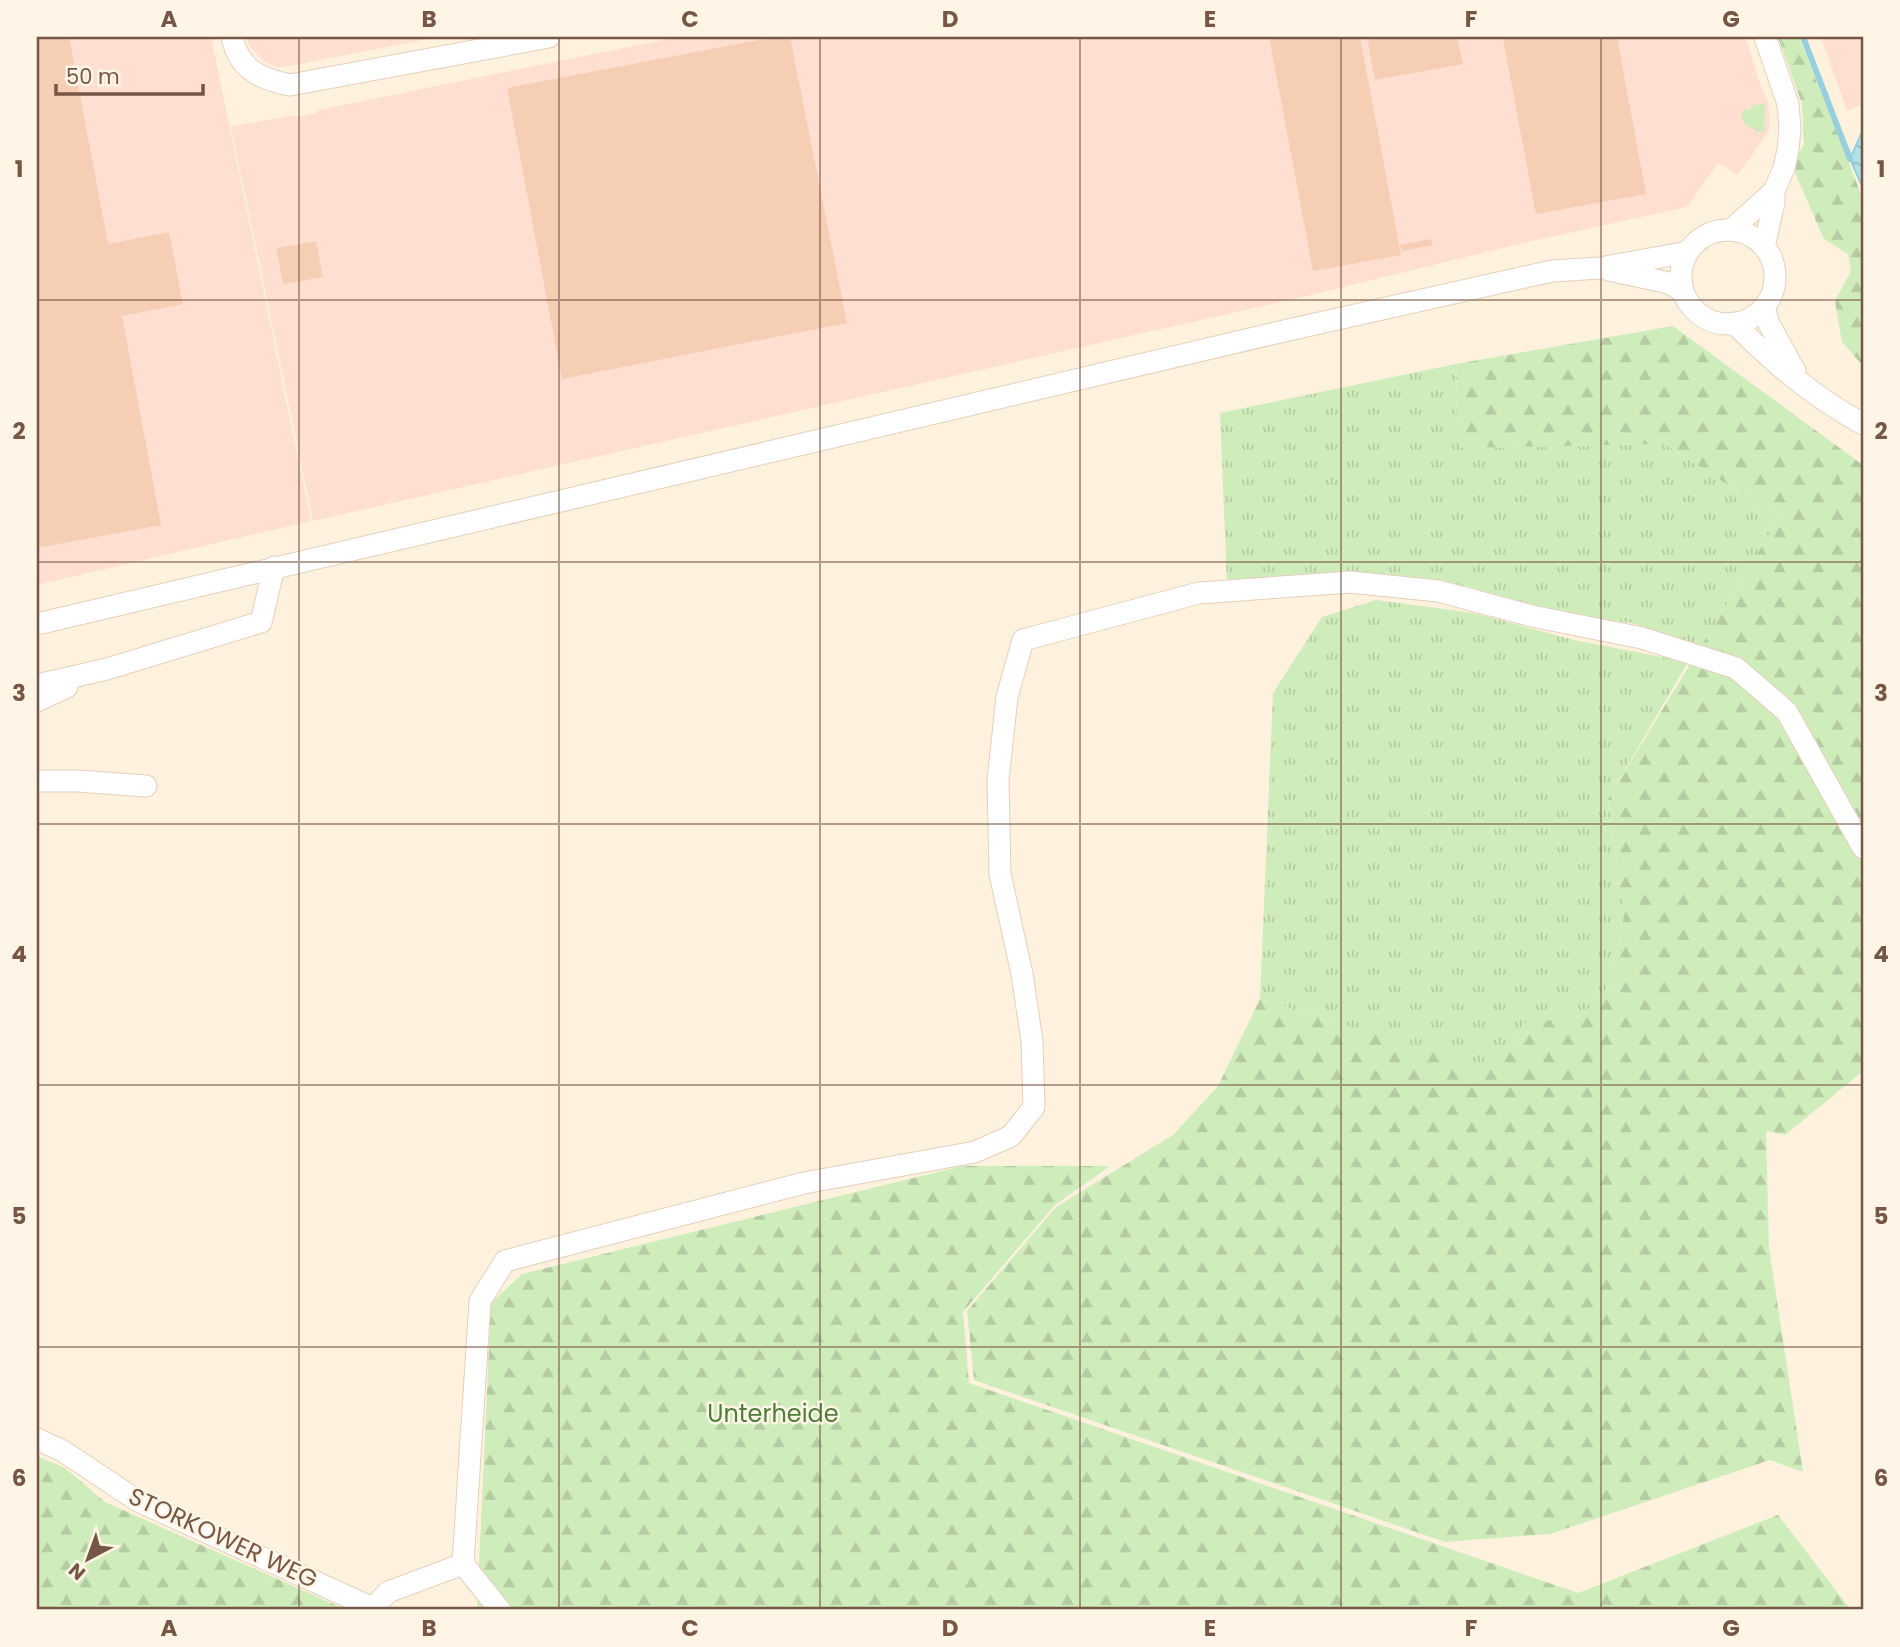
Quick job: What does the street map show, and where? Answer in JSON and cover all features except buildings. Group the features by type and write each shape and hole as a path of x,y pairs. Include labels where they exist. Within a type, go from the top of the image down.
{"street":[{"path":"232,37 246,66 265,79 290,85 549,37"},
{"path":"1764,247 1771,220 1774,191 1784,168 1790,128 1788,104 1765,37"},
{"path":"1731,230 1774,191"},
{"path":"1731,230 1751,236 1764,247 1772,260 1775,275 1773,290 1764,307 1750,318 1734,323 1717,323 1703,317 1690,306 1683,292 1681,270 1688,251 1705,235 1731,230"},
{"path":"37,624 1458,292 1552,271 1600,268 1688,251"},
{"path":"1600,268 1669,283 1683,292"},
{"path":"1764,307 1781,349 1804,384"},
{"path":"1734,323 1763,353 1827,404 1863,424"},
{"path":"37,685 107,669 261,622 274,567"},
{"path":"500,1610 463,1564 480,1301 505,1261 804,1183 975,1152 1011,1136 1034,1107 1032,1041 1022,974 1000,874 999,780 1007,697 1023,640 1199,593 1350,582 1438,591 1532,616 1642,638 1736,668 1787,712 1863,848"},
{"path":"37,701 107,669"},
{"path":"37,781 146,786"},
{"name":"STORKOWER WEG","path":"37,1439 63,1451 138,1501 375,1609"},
{"path":"375,1609 388,1592 463,1564"}],"shaded area":[{"path":"37,37 211,37 311,521 37,585"},
{"path":"247,37 438,37 279,68 264,62 248,44"},
{"path":"677,37 1746,37 1768,102 1770,118 1768,132 1738,175 1718,163 1687,207 1523,243 1307,296 313,521 231,127 316,113 319,110"},
{"path":"1821,37 1863,37 1863,104 1847,111"}],"green space":[{"path":"1778,37 1799,37 1863,199 1863,366 1842,342 1835,301 1851,271 1848,254 1824,239 1792,166 1804,144 1802,104"},
{"path":"1765,103 1764,132 1759,132 1745,124 1741,115 1745,108 1749,111 1755,104"},
{"path":"1673,326 1863,465 1863,1071 1785,1135 1766,1131 1769,1248 1803,1472 1770,1460 1550,1534 1445,1542 974,1380 967,1311 1056,1207 1173,1135 1218,1086 1260,999 1499,1072 1523,1024 1580,1016 1597,1001 1609,985 1624,915 1608,799 1779,518 1665,444 1459,448 1456,364"},
{"path":"1456,364 1459,448 1665,444 1779,518 1701,647 1632,623 1560,615 1466,586 1383,577 1227,584 1220,413"},
{"path":"1376,600 1474,613 1574,640 1688,662 1608,799 1624,915 1609,985 1597,1001 1580,1016 1523,1024 1499,1073 1260,999 1273,693 1322,617"},
{"name":"Unterheide","path":"962,1166 1110,1166 1055,1205 963,1312 969,1383 1578,1593 1778,1515 1851,1610 477,1610 491,1303 522,1274"},
{"path":"37,1456 65,1468 105,1502 347,1610 37,1610"}],"water":[{"path":"1863,132 1863,188 1850,159"}],"waterway":[{"path":"1803,37 1850,159"}]}
